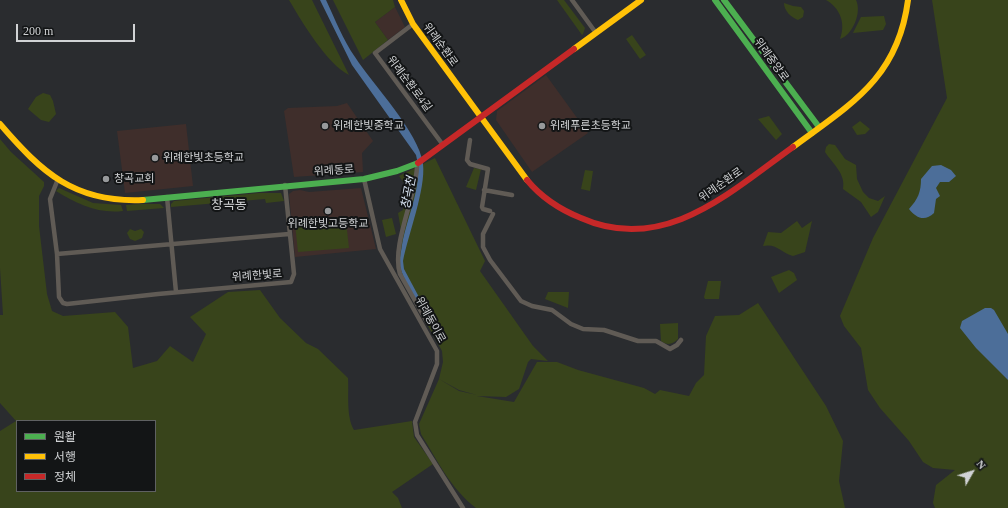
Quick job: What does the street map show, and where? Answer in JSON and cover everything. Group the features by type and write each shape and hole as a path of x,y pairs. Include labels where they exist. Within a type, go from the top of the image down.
{"street":[{"name":"위례순환로","path":"401,0 413,24 528,182 550,203 574,216 594,224 626,229 662,226 700,212 715,204 864,93 882,74 900,39 908,0"},
{"path":"572,0 596,33"},
{"name":"위례동로","path":"0,124 58,180 84,194 105,198 123,200 167,197 285,185 364,179 387,175 412,166 433,152 641,0"},
{"name":"위례중앙로","path":"715,0 812,132"},
{"name":"위례중앙로","path":"724,0 819,127"},
{"name":"위례순환로4길","path":"413,24 375,53 443,145"},
{"path":"470,140 467,160 470,164 488,169 482,207 483,210 492,212 483,234 483,247 490,260 511,288 526,304 552,310 582,329 604,330 638,341 656,341 670,348 677,345 681,340"},
{"path":"417,167 417,176 405,224 398,266 400,274 427,322"},
{"name":"위례동이로","path":"364,179 380,249 437,351 438,364 415,422 417,435 463,508"},
{"name":"위례한빛로","path":"58,180 50,199 59,297 67,304 176,292 291,282 294,274 285,185"},
{"path":"484,190 512,195"},
{"path":"167,197 170,244 176,292"},
{"path":"56,254 289,234"}],"shaded area":[{"path":"395,7 405,27 388,40 375,22"},
{"name":"위례푸른초등학교","path":"546,75 588,133 532,172 496,120 497,111"},
{"name":"위례한빛중학교","path":"347,103 373,141 362,153 363,172 294,177 284,111 288,108 337,106"},
{"name":"위례한빛초등학교","path":"186,124 193,186 125,193 117,131"},
{"name":"위례한빛고등학교","path":"361,188 376,249 295,257 289,194 293,191 300,190 309,192"}],"green space":[{"path":"289,0 312,0 349,75 332,62 316,42"},
{"path":"333,0 393,0 395,7 375,22 388,40 363,60"},
{"path":"557,0 564,0 585,28 582,35"},
{"path":"826,0 856,0 858,5 857,17 849,33 845,37 840,39 842,33 842,22 840,16 835,7"},
{"path":"932,0 1008,0 1008,508 935,508 933,503 936,485 955,470 933,468 923,462 909,441 880,408 868,390 861,348 844,326 840,316 873,238 947,98"},
{"path":"784,3 801,7 804,11 803,17 798,20 793,17 788,13"},
{"path":"884,16 886,24 883,30 853,33 861,17"},
{"path":"632,35 646,55 640,59 626,39"},
{"path":"43,93 50,95 56,114 49,122 41,120 28,109 36,97"},
{"path":"769,116 782,134 776,140 758,119"},
{"path":"860,121 870,129 865,134 857,135 852,127"},
{"path":"0,139 11,152 44,182 44,186 39,196 39,226 47,294 52,311 63,316 115,312 128,327 133,368 157,361 170,346 193,362 206,334 190,317 228,292 260,290 280,318 306,343 318,349 348,378 348,405 351,424 354,430 412,421 414,437 433,464 392,492 398,498 402,508 0,508 0,431 16,421 0,403 0,315 3,315 0,268"},
{"path":"829,144 835,145 845,159 856,165 857,179 863,192 869,198 878,201 885,196 878,212 871,217 861,202 843,189 843,179 841,174 825,152 826,147"},
{"path":"435,158 485,261 480,271 533,346 548,361 531,359 528,362 519,389 506,397 477,396 514,402 537,362 557,362 578,370 644,388 655,394 660,390 689,396 696,383 704,375 706,336 715,316 739,315 758,303 826,406 843,441 839,481 845,508 476,508 459,492 445,474 421,434 419,424 439,379 443,362 442,351 398,272 402,236 398,213 403,210 404,183 399,176","holes":["439,379 459,390 477,395 459,391"]},
{"path":"474,168 481,169 476,190 466,187"},
{"path":"585,170 593,171 590,191 581,189"},
{"path":"59,188 93,203 121,205 123,211 105,211 88,207 56,191"},
{"path":"259,193 281,193 284,201 266,203 265,199 171,207 171,204 174,201"},
{"path":"160,204 164,208 127,211 126,205"},
{"path":"392,218 396,234 386,237 382,220"},
{"path":"346,221 349,248 298,252 295,224"},
{"path":"797,221 802,228 812,221 805,252 793,256 772,246 763,246 768,232 781,233"},
{"path":"130,229 135,231 141,229 144,232 142,238 135,241 130,239 127,233"},
{"path":"789,270 794,273 797,280 779,293 771,277"},
{"path":"708,281 721,281 719,299 705,299 704,297"},
{"path":"548,292 569,292 568,308 545,299"},
{"path":"678,323 678,339 670,344 666,344 661,341 660,324"}],"water":[{"path":"320,0 326,0 347,44 404,123 420,151 423,164 422,186 403,261 404,269 428,314 425,316 406,281 400,264 400,254 404,234 414,200 418,177 416,155 352,65"},
{"path":"941,165 951,170 956,176 949,182 940,182 936,188 940,196 936,199 934,213 931,216 924,218 918,217 909,209 915,202 918,195 921,179 932,166"},
{"path":"985,308 991,308 994,310 1008,334 1008,380 976,348 960,328 962,321"}],"traffic: fast":[{"path":"715,0 812,133"},
{"path":"724,0 819,127"},
{"path":"143,200 364,179 397,171 418,163"}],"traffic: slow":[{"path":"401,0 413,24 527,180"},
{"path":"574,49 641,0"},
{"path":"793,147 852,102 868,87 883,69 894,50 903,27 908,0"},
{"path":"0,124 30,157 62,182 79,190 98,196 119,200 143,200"}],"traffic: jam":[{"path":"418,163 574,49"},
{"path":"527,180 552,202 581,218 611,227 640,229 668,224 694,213 720,199 793,147"}],"place":[{"name":"위례한빛중학교","path":"325,126"},
{"name":"위례푸른초등학교","path":"542,126"},
{"name":"위례한빛초등학교","path":"155,158"},
{"name":"창곡교회","path":"106,179"},
{"name":"위례한빛고등학교","path":"328,211"}],"district":[{"name":"창곡동","path":"229,206"}],"water label":[{"name":"창곡천","path":"409,193"}]}
